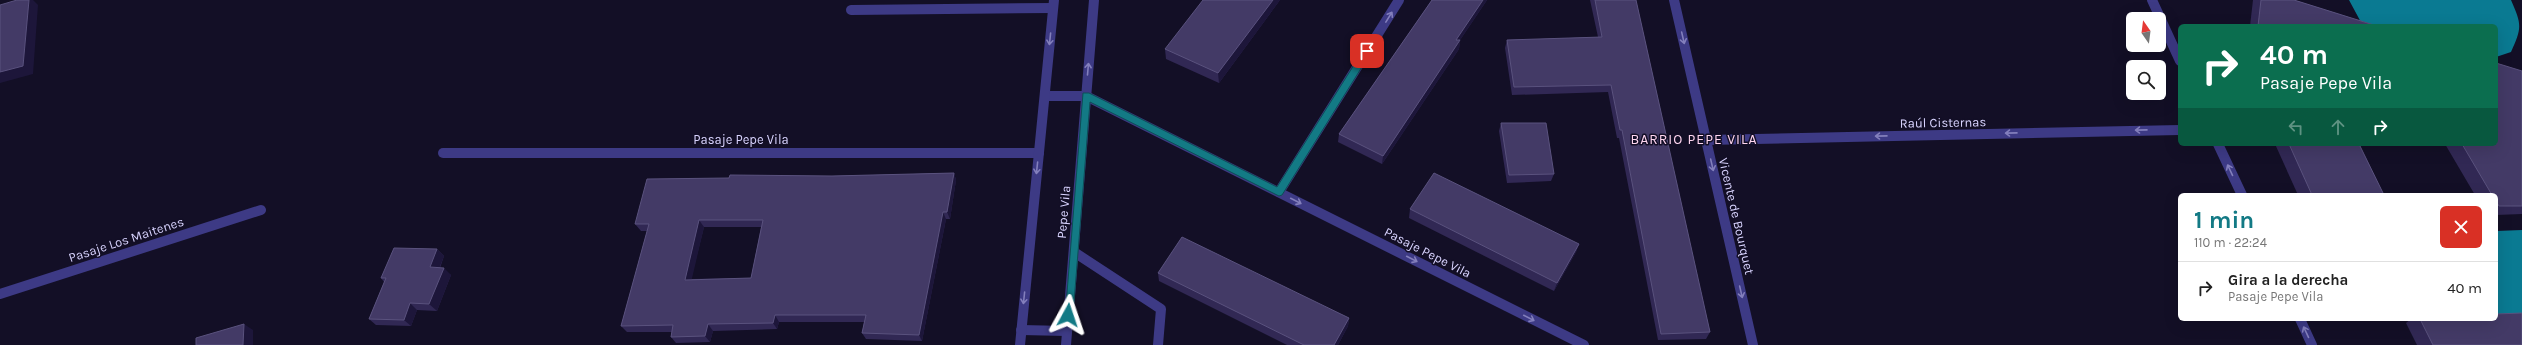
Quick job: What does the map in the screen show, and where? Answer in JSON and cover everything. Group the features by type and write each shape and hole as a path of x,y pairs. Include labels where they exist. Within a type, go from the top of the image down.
{"street":[{"name":"Pepe Vila","path":"1066,345 1094,0"},
{"path":"1279,192 1399,0"},
{"name":"Vicente de Bourquet","path":"1674,0 1753,345"},
{"path":"2152,0 2178,57"},
{"path":"851,10 1054,4 1020,345"},
{"path":"1045,96 1086,96"},
{"name":"Pasaje Pepe Vila","path":"1086,96 1279,192 1563,341 1584,345"},
{"name":"Raúl Cisternas","path":"1706,140 2178,130"},
{"path":"2219,146 2241,193"},
{"name":"Pasaje Pepe Vila","path":"442,153 1039,153"},
{"name":"Pasaje Los Maitenes","path":"0,294 261,210"},
{"path":"1074,252 1161,309 1158,345"},
{"path":"2301,321 2312,345"},
{"path":"1021,330 1067,331"}],"building":[{"path":"17,0 29,0 23,66 0,72 0,5"},
{"path":"1203,0 1273,0 1218,73 1165,49"},
{"path":"1432,0 1483,0 1456,40 1460,40 1383,156 1339,134"},
{"path":"1595,0 1636,0 1710,332 1661,334 1622,130 1620,130 1611,85 1514,87 1507,40 1602,37"},
{"path":"2261,0 2294,0 2371,24 2258,24"},
{"path":"2498,64 2522,71 2522,206 2499,206 2498,193 2491,193 2463,146 2498,146"},
{"path":"1501,123 1546,123 1554,174 1509,175"},
{"path":"2290,146 2360,146 2383,193 2311,193"},
{"path":"954,173 947,212 943,212 919,335 862,333 866,315 775,315 773,323 708,324 705,336 671,337 673,325 621,326 649,224 635,224 647,179 729,178 730,175 832,176","holes":["699,220 763,220 751,278 685,280"]},
{"path":"1434,173 1579,244 1557,283 1410,209"},
{"path":"1182,237 1349,318 1334,345 1304,345 1158,273"},
{"path":"394,248 437,249 430,267 444,268 429,304 410,303 404,320 369,319 386,278 381,278"},
{"path":"2522,313 2522,345 2433,345 2421,321 2498,321 2498,314"},
{"path":"244,324 243,345 196,345 196,338"}],"taxiway":[{"path":"2396,0 2471,24"},
{"path":"2498,279 2522,278"}],"district":[{"name":"BARRIO PEPE VILA","path":"1694,139"}],"route":[{"path":"1068,315 1086,96 1279,192 1367,51"}]}
